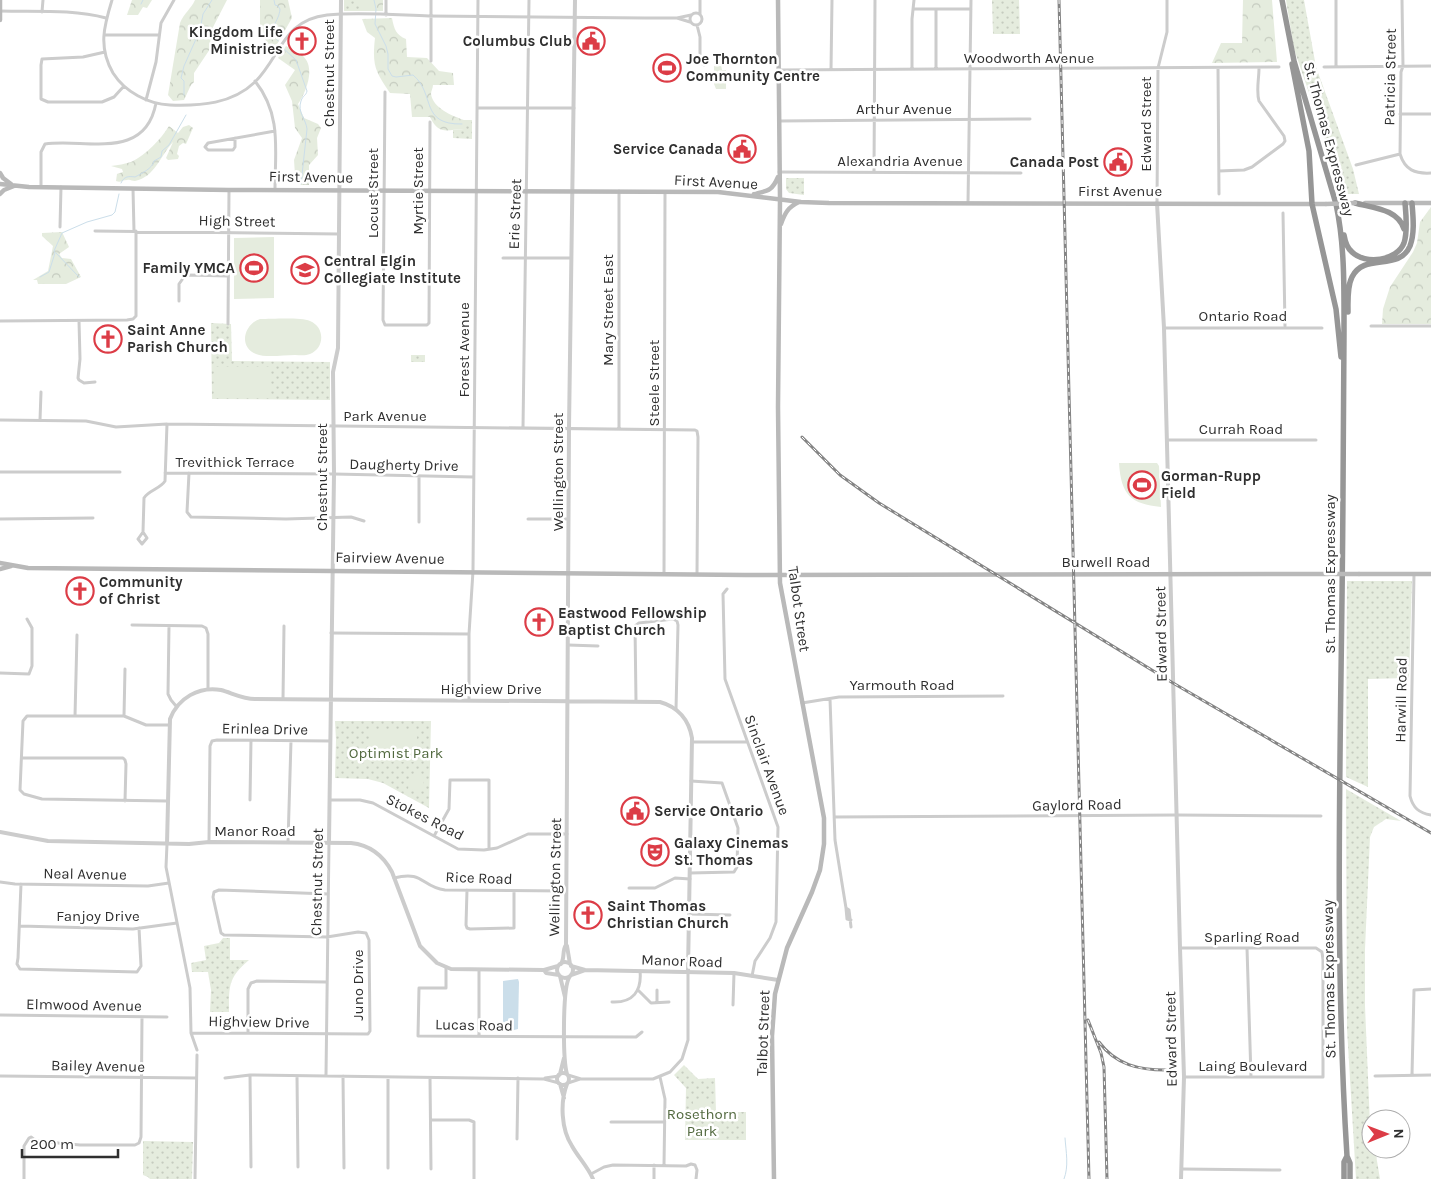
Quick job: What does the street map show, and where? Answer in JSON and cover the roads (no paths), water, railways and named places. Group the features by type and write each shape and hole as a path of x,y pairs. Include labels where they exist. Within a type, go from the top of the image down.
{"highway":[{"name":"St. Thomas Expressway","path":"1282,0 1294,61 1329,177 1340,221 1344,287 1340,994 1346,1156 1344,1179"},
{"path":"1286,24 1294,78 1310,151 1312,204 1338,326 1344,444"},
{"path":"1340,221 1349,249 1353,253 1363,258 1392,256 1400,249 1404,241 1409,203"},
{"path":"1344,354 1347,337 1349,289 1352,277 1365,264 1392,261 1406,252 1412,238 1409,203"},
{"path":"1356,204 1399,218 1403,227 1404,241"},
{"name":"St. Thomas Expressway","path":"1346,1156 1350,1162 1350,1179"}],"main road":[{"path":"0,0 0,20"},
{"name":"Talbot Street","path":"774,1179 772,1036 778,980 787,948 812,892 821,863 824,831 824,818 782,595 780,575 778,0"},
{"path":"0,173 15,186"},
{"path":"750,195 770,190 774,186 779,174"},
{"name":"First Avenue","path":"0,184 41,187 229,190 718,192 801,202 1431,203"},
{"path":"0,194 4,190 15,186"},
{"path":"780,227 791,205 801,202"},
{"name":"Fairview Avenue","path":"0,563 28,568 780,575"},
{"path":"0,569 13,566"},
{"name":"Burwell Road","path":"780,575 1431,574"}],"street":[{"path":"42,12 43,0"},
{"path":"112,0 106,18 105,52 113,72 124,86 139,97 156,103 199,105 214,103 236,95 255,82 265,70 285,38 297,27 317,17 386,15 677,18 700,14"},
{"path":"146,100 156,62 163,18 174,0"},
{"name":"Chestnut Street","path":"326,1075 334,516 333,372 338,348 341,0"},
{"path":"386,0 386,15"},
{"path":"431,0 431,62"},
{"name":"Forest Avenue","path":"469,700 469,634 473,571 478,0"},
{"name":"Erie Street","path":"523,428 529,0"},
{"name":"Wellington Street","path":"560,965 564,958 564,947 566,944 568,519 571,258 574,192 575,0"},
{"path":"832,0 832,70"},
{"path":"874,172 875,0"},
{"path":"912,69 914,0"},
{"path":"968,203 970,172 971,0"},
{"name":"Edward Street","path":"1168,0 1167,32 1158,68 1157,203 1164,328 1184,1077 1181,1179"},
{"path":"1336,0 1336,67"},
{"name":"Patricia Street","path":"1400,154 1401,72 1403,66 1402,0"},
{"path":"690,22 700,2"},
{"path":"698,25 702,22 700,2"},
{"path":"914,9 971,9"},
{"path":"936,9 936,69"},
{"path":"0,11 85,13 106,18"},
{"path":"677,18 690,22 693,25 698,25"},
{"path":"698,25 700,62 704,65"},
{"path":"104,35 159,35"},
{"path":"105,52 83,57 42,59 41,100 45,102 102,102 114,97 124,86"},
{"path":"1324,67 1431,66"},
{"name":"Woodworth Avenue","path":"779,70 1279,67"},
{"path":"1218,68 1219,194"},
{"path":"1220,170 1244,170 1252,167 1285,141 1284,136 1259,101 1257,95 1259,68"},
{"path":"255,82 270,105 275,131 275,189"},
{"name":"Locust Street","path":"384,325 385,92"},
{"path":"41,187 41,152 45,144 114,144 127,141 146,127 156,103"},
{"path":"477,108 574,108"},
{"path":"1400,114 1431,114"},
{"name":"Arthur Avenue","path":"779,121 1030,119"},
{"name":"Myrtie Street","path":"384,325 429,325 430,122"},
{"path":"235,138 233,150 208,150 205,147 208,143 235,138 275,131"},
{"path":"1356,165 1400,154 1405,166 1409,169 1418,173 1431,173"},
{"name":"Alexandria Avenue","path":"779,174 874,172 1021,173"},
{"path":"60,187 60,227"},
{"path":"0,321 134,319 136,316 133,188"},
{"path":"228,324 229,190"},
{"name":"Mary Street East","path":"619,429 620,191"},
{"name":"Steele Street","path":"664,574 665,192"},
{"path":"1283,213 1285,326"},
{"name":"High Street","path":"95,231 338,234"},
{"path":"503,258 571,258"},
{"path":"179,301 179,284 184,276 228,276"},
{"path":"79,321 80,359 78,378 84,383 96,382"},
{"name":"Ontario Road","path":"1164,328 1285,326 1322,328"},
{"path":"1371,326 1431,326"},
{"path":"40,420 41,392"},
{"name":"Park Avenue","path":"0,420 86,421 116,427 167,424 665,429 697,431 697,574"},
{"path":"142,532 144,498 163,484 167,424"},
{"name":"Currah Road","path":"1167,440 1316,440"},
{"path":"0,472 120,472"},
{"name":"Trevithick Terrace","path":"165,473 334,474"},
{"path":"189,473 188,512 191,517 286,519 334,516 355,517 364,521"},
{"name":"Daugherty Drive","path":"334,474 474,478"},
{"path":"419,477 419,522"},
{"path":"0,519 93,518"},
{"path":"528,519 568,519"},
{"name":"Harwill Road","path":"1414,574 1410,796 1417,810 1424,814 1431,814"},
{"name":"Sinclair Avenue","path":"726,589 723,594 725,679 778,827 776,922 773,932 755,961 752,976"},
{"path":"0,673 29,674 32,666 32,628 26,619"},
{"path":"544,1079 559,1075 580,1079 646,1079 660,1077 676,1066 686,1050 688,1040 692,742 688,725 676,709 678,625 677,621 673,619 639,623 636,626 636,700"},
{"path":"132,625 202,626 206,628 208,634 208,690 192,694 176,706 168,694 169,626"},
{"path":"283,699 284,626"},
{"path":"331,633 469,634"},
{"path":"75,716 77,635"},
{"path":"568,645 598,646"},
{"path":"124,716 125,669"},
{"name":"Highview Drive","path":"208,690 222,691 249,699 636,700 660,702 676,709"},
{"name":"Yarmouth Road","path":"802,703 852,696 1003,696"},
{"path":"830,699 837,857 851,927"},
{"name":"Highview Drive","path":"176,706 172,712 169,725 166,866 190,988 191,1033 197,1050"},
{"path":"168,802 42,798 24,794 20,790 24,717 29,715 124,716 146,725 169,725"},
{"path":"250,800 251,740"},
{"name":"Erinlea Drive","path":"209,842 212,741 330,741"},
{"path":"288,842 291,741"},
{"path":"692,742 747,742"},
{"path":"22,758 123,758 126,762 125,800"},
{"path":"434,836 449,809 450,780 489,780 489,850"},
{"path":"690,873 734,872 737,867 738,831 722,783 691,781"},
{"name":"Stokes Road","path":"330,800 360,800 373,803 458,849 489,850 528,834 567,834"},
{"name":"Gaylord Road","path":"834,817 1320,816"},
{"name":"Manor Road","path":"0,832 48,841 167,844 209,842 350,842 369,848 379,854 386,862 420,946 437,963 446,968"},
{"name":"Rice Road","path":"394,878 413,876 440,889 566,892"},
{"path":"629,888 655,888 675,878 690,879"},
{"name":"Neal Avenue","path":"0,882 148,886 169,883"},
{"path":"20,884 20,926 17,964 20,969 136,972 141,966 139,928"},
{"path":"327,938 224,935 220,933 213,897 214,892 219,890 328,894"},
{"path":"467,890 466,925 470,929 514,928 514,891"},
{"path":"690,914 730,915"},
{"name":"Fanjoy Drive","path":"20,926 139,928 177,923"},
{"name":"Juno Drive","path":"326,1034 366,1035 370,1031 368,936 362,932 327,938"},
{"name":"Wellington Street","path":"566,944 568,946 570,965"},
{"name":"Sparling Road","path":"1180,948 1316,948 1322,952 1323,1077"},
{"path":"1247,948 1251,1076"},
{"path":"446,968 544,970 565,962 570,965 573,970 567,982 565,997 564,1058 567,1083 563,1118 566,1135 593,1179"},
{"path":"560,965 557,970 565,997"},
{"name":"Manor Road","path":"570,965 585,970 734,973 778,980"},
{"name":"Lucas Road","path":"446,968 446,988 419,988 418,1036 636,1037 642,1032"},
{"path":"479,970 479,1036"},
{"path":"544,970 546,973 565,978 571,976"},
{"name":"Manor Road","path":"571,976 585,970"},
{"path":"612,1002 624,1002 640,988 640,970"},
{"path":"733,1005 734,973"},
{"path":"248,1033 248,988 251,983 257,981 326,982"},
{"path":"1412,1075 1414,990 1431,989"},
{"path":"638,990 651,1003 669,1002"},
{"path":"657,990 657,1002"},
{"name":"Elmwood Avenue","path":"0,1015 167,1017"},
{"path":"24,1179 24,1146 29,1138 36,1141 80,1145 135,1145 139,1143 141,1138 142,1017"},
{"name":"Highview Drive","path":"191,1033 326,1034"},
{"path":"195,1179 197,1055"},
{"path":"564,1058 559,1075 559,1083 564,1098"},
{"path":"225,1078 250,1075 326,1075 518,1078 544,1079 559,1083 580,1079"},
{"path":"250,1075 251,1167"},
{"path":"1375,1076 1431,1075"},
{"name":"Bailey Avenue","path":"0,1076 196,1078"},
{"path":"297,1076 298,1167"},
{"path":"343,1076 344,1168"},
{"path":"388,1077 388,1168"},
{"path":"660,1077 665,1099 664,1165"},
{"name":"Laing Boulevard","path":"1184,1077 1323,1077"},
{"path":"430,1078 431,1169"},
{"path":"517,1139 518,1078"},
{"path":"431,1120 469,1120 474,1122 474,1179"},
{"path":"611,1122 664,1122"},
{"path":"591,1174 607,1166 693,1164 697,1170 696,1179"},
{"path":"654,1165 654,1179"},
{"path":"1182,1169 1280,1170"}],"water":[{"path":"518,979 518,1029 506,1032 503,1029 503,981"}],"waterway":[{"path":"141,4 143,0"},
{"path":"184,95 184,81 181,78 184,66 200,30 203,14 212,0"},
{"path":"274,0 275,5 280,9 274,28 278,41"},
{"path":"374,0 376,9 375,24 386,46 388,69 392,76 413,75 420,83 434,114 439,119 448,123 462,124"},
{"path":"282,47 296,60 307,91 300,105 307,129 301,184"},
{"path":"121,183 125,178 135,177 146,170 154,161 161,157 162,151 169,145 186,115"},
{"path":"40,277 49,272 54,251 62,233 87,222 112,215 115,212 119,194"},
{"path":"56,253 79,277"},
{"path":"1064,1179 1067,1164 1065,1138"}],"railway":[{"path":"1059,0 1089,1179"},
{"path":"802,437 840,475 879,503 1173,683 1431,833"},
{"path":"1088,1020 1101,1053 1104,1067 1107,1179"},
{"path":"1099,1042 1113,1056 1129,1065 1147,1069 1166,1070"}],"place":[{"name":"Kingdom Life Ministries","path":"302,41"},
{"name":"Columbus Club","path":"591,41"},
{"name":"Joe Thornton Community Centre","path":"667,68"},
{"name":"Service Canada","path":"742,149"},
{"name":"Canada Post","path":"1118,162"},
{"name":"Family YMCA","path":"254,268"},
{"name":"Central Elgin Collegiate Institute","path":"305,270"},
{"name":"Saint Anne Parish Church","path":"108,339"},
{"name":"Gorman-Rupp Field","path":"1142,485"},
{"name":"Community of Christ","path":"80,591"},
{"name":"Eastwood Fellowship Baptist Church","path":"539,622"},
{"name":"Service Ontario","path":"635,811"},
{"name":"Galaxy Cinemas St. Thomas","path":"655,852"},
{"name":"Saint Thomas Christian Church","path":"588,915"}],"park label":[{"name":"Optimist Park","path":"396,753"},
{"name":"Rosethorn Park","path":"702,1122"}]}
